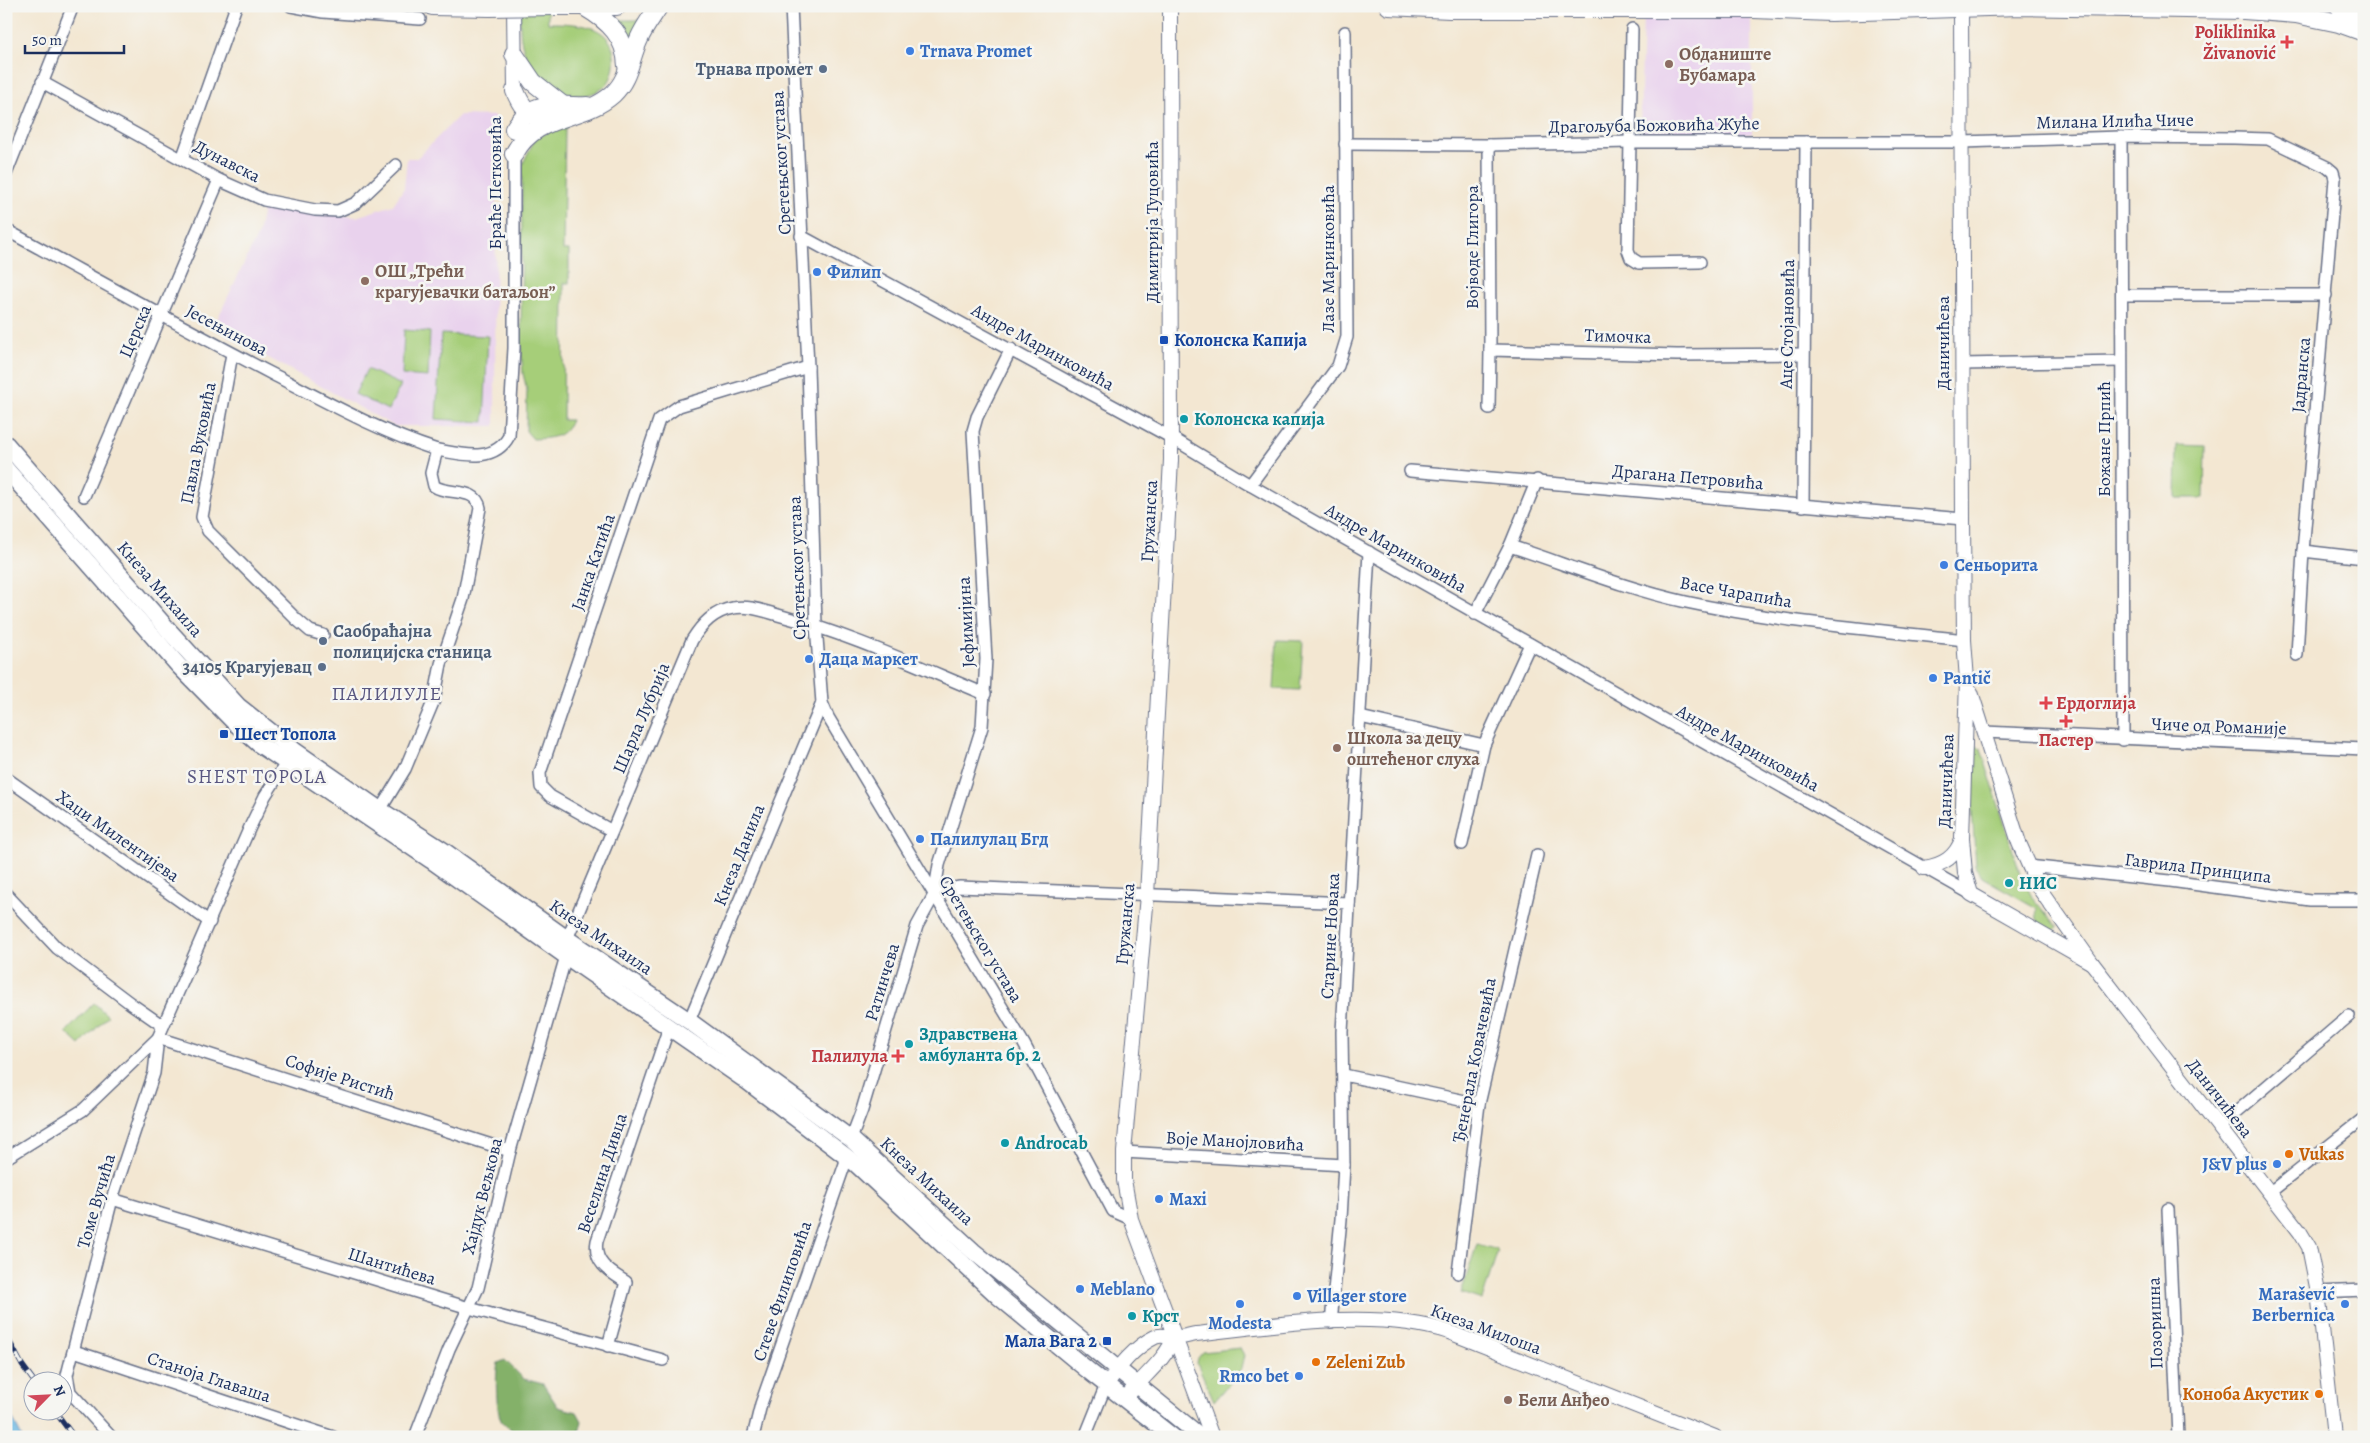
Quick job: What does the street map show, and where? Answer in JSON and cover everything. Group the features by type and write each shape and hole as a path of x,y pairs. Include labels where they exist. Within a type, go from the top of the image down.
{"main road":[{"path":"426,13 490,7 617,6"},
{"path":"514,129 528,112 545,105 561,111 593,106 612,94 627,74 640,36 659,6"},
{"path":"1389,6 1450,9 1754,9 1831,12 2050,6 2244,10 2296,14 2339,23 2364,32"},
{"path":"2339,6 2364,14"},
{"path":"585,7 605,19 616,32 625,49 627,74"},
{"path":"514,54 533,82 561,111"},
{"path":"514,91 520,103 528,112"},
{"path":"514,154 518,146 531,132 549,122 561,111"},
{"name":"Кнеза Михаила","path":"6,444 171,633 238,706 291,757 431,860 748,1082 847,1158 998,1296 1106,1385 1173,1437"},
{"name":"Кнеза Михаила","path":"6,469 206,696 253,738 291,757 444,851 567,939 689,1021 851,1138 972,1251 1201,1437"}],"street":[{"path":"6,174 73,6"},
{"path":"182,159 236,6"},
{"path":"291,6 323,12 426,13"},
{"name":"Браће Петковића","path":"437,450 472,456 482,455 498,449 509,436 514,348 514,6"},
{"name":"Сретењског устава","path":"791,6 808,367 816,625 822,703 828,717 1024,1044 1113,1211 1131,1219"},
{"name":"Димитрија Туцовића","path":"1170,6 1172,438"},
{"name":"Даничићева","path":"1961,8 1964,640 1967,680 1962,838 1965,873 1971,894 2092,963"},
{"path":"1632,29 1628,250 1631,258 1639,263 1700,262"},
{"name":"Лазе Маринковића","path":"1250,485 1338,366 1344,353 1347,337 1345,32"},
{"name":"Дунавска","path":"42,82 218,180 264,200 315,210 338,210 356,203 396,165"},
{"name":"Милана Илића Чиче","path":"1962,142 2121,137 2268,138"},
{"name":"Божане Прпић","path":"2121,137 2124,740"},
{"name":"Јадранска","path":"2268,138 2327,167 2335,176 2303,551 2297,655"},
{"name":"Аце Стојановића","path":"1803,506 1806,142"},
{"name":"Драгољуба Божовића Жуће","path":"1345,144 1962,142"},
{"name":"Војводе Глигора","path":"1489,145 1490,350"},
{"name":"Церска","path":"84,496 218,180"},
{"name":"Јесењинова","path":"6,230 232,354 342,411 392,434 437,450"},
{"name":"Андре Маринковића","path":"801,236 1172,438 1475,614 1971,894"},
{"path":"2122,295 2326,295"},
{"name":"Јефимијина","path":"934,895 939,865 980,738 985,694 986,659 973,431 977,417 1011,349"},
{"path":"1489,408 1490,350"},
{"name":"Тимочка","path":"1490,350 1677,355 1804,354"},
{"name":"Павла Вуковића","path":"232,354 202,517 203,523 208,531 296,619 310,631 323,635"},
{"path":"1962,364 2121,361"},
{"name":"Јанка Катића","path":"612,831 550,796 542,786 540,773 659,420 679,406 808,367"},
{"name":"Гружанска","path":"1172,438 1147,895 1124,1152 1124,1180 1131,1219 1212,1437"},
{"path":"380,810 405,769 434,700 441,664 463,599 480,508 477,500 470,494 446,491 434,486 431,473 437,450"},
{"name":"Драгана Петровића","path":"1410,471 1537,480 1803,506 1963,519"},
{"path":"1475,614 1510,546 1537,480"},
{"name":"Васе Чарапића","path":"1510,546 1664,597 1700,605 1758,616 1964,640"},
{"path":"2303,551 2364,558"},
{"name":"Старине Новака","path":"1331,1322 1344,1165 1342,1032 1369,552"},
{"name":"Шарла Лубрија","path":"567,939 692,640 700,628 716,614 740,607 754,608 816,625 985,694"},
{"path":"1462,844 1484,745 1530,644"},
{"name":"Даничићева","path":"1967,680 2028,866 2039,888 2092,963 2309,1247 2318,1292 2334,1437"},
{"name":"Кнеза Данила","path":"689,1021 822,703"},
{"path":"1360,717 1484,745"},
{"path":"1966,731 1984,732"},
{"name":"Чиче од Романије","path":"1984,732 2364,750"},
{"name":"Томе Вучића","path":"6,1158 84,1110 158,1038 250,827 265,796 291,757"},
{"name":"Хаџи Милентијева","path":"6,778 210,922"},
{"path":"1924,868 1936,865 1952,857 1959,848 1962,838"},
{"name":"Ђенерала Ковачевића","path":"1458,1273 1479,1104 1537,855"},
{"name":"Гаврила Принципа","path":"2028,866 2170,881 2310,900 2364,900"},
{"path":"934,895 952,887 960,887 1349,904"},
{"path":"6,894 57,948 164,1026"},
{"name":"Ратинчева","path":"851,1138 862,1110 917,926 934,895"},
{"path":"2049,940 2059,937 2063,932 2059,916"},
{"name":"Хајдук Вељкова","path":"415,1437 449,1349 478,1288 510,1151 566,956"},
{"path":"2218,1127 2350,1016"},
{"name":"Веселина Дивца","path":"608,1346 626,1282 605,1270 596,1252 597,1241 669,1027"},
{"name":"Томе Вучића","path":"111,1437 70,1392 67,1375 112,1200 154,1074 158,1038"},
{"name":"Софије Ристић","path":"158,1038 510,1151"},
{"path":"132,1065 145,1064 150,1066 154,1074"},
{"path":"1344,1075 1479,1104"},
{"path":"2269,1193 2364,1118"},
{"name":"Воје Манојловића","path":"1124,1152 1344,1165"},
{"name":"Стеве Филиповића","path":"753,1437 764,1394 847,1158"},
{"name":"Шантићева","path":"112,1200 469,1308 663,1360"},
{"name":"Позоришна","path":"2168,1209 2178,1437"},
{"path":"2318,1292 2364,1290"},
{"name":"Кнеза Милоша","path":"1174,1337 1245,1328 1331,1322 1381,1321 1439,1329 1715,1437"},
{"path":"1085,1437 1106,1385 1127,1358 1154,1338 1174,1337 1165,1355 1136,1384 1125,1399"},
{"name":"Станоја Главаша","path":"74,1351 333,1437"}],"shaded area":[{"path":"1643,14 1752,14 1752,134 1640,134"},
{"name":"ОШ „Трећи крагујевачки батаљон”","path":"460,115 496,116 495,426 394,426 213,328 258,234 263,208 356,217 393,205 404,188 407,158 417,158"}],"green space":[{"path":"520,6 548,6 548,23 583,25 603,34 610,41 614,51 613,72 605,86 591,94 578,95 566,93 544,80 535,70 523,48 520,33"},
{"path":"616,20 642,20 631,48"},
{"path":"572,120 565,129 563,250 569,250 569,283 564,283 563,420 571,420 564,431 556,436 533,439 526,431 527,390 523,374 521,347 522,165 535,139"},
{"path":"404,330 430,332 428,377 402,375"},
{"path":"441,334 488,336 484,422 436,419"},
{"path":"367,369 401,385 388,410 355,394"},
{"path":"2177,445 2205,446 2204,498 2176,498"},
{"path":"1277,640 1303,641 1300,690 1274,689"},
{"path":"1978,746 1981,749 2020,873 2032,897 2057,927 2055,931 2046,929 2040,924 2035,907 1980,876 1976,866 1971,797 1974,748"},
{"path":"94,1003 108,1016 80,1045 66,1032"},
{"path":"1477,1244 1498,1250 1482,1300 1461,1293"},
{"path":"1240,1348 1244,1355 1241,1369 1214,1401 1197,1363 1198,1358 1203,1352"},
{"path":"505,1360 524,1379 543,1384 558,1407 577,1412 582,1421 578,1437 516,1437 515,1432 502,1422 498,1411 497,1368 498,1363"}],"water":[{"path":"6,1406 22,1437 6,1437"}],"railway":[{"path":"6,1335 26,1370"},
{"path":"61,1420 74,1437"}],"place":[{"name":"Poliklinika Živanović","path":"2287,42"},
{"name":"Trnava Promet","path":"910,51"},
{"name":"Обданиште Бубамара","path":"1669,64"},
{"name":"Трнава промет","path":"823,69"},
{"name":"Филип","path":"817,272"},
{"name":"ОШ „Трећи крагујевачки батаљон”","path":"365,281"},
{"name":"Колонска Капија","path":"1164,340"},
{"name":"Колонска капија","path":"1184,419"},
{"name":"Сеньорита","path":"1944,565"},
{"name":"Саобраћајна полицијска станица","path":"323,641"},
{"name":"Даца маркет","path":"809,659"},
{"name":"34105 Крагујевац","path":"322,667"},
{"name":"Pantič","path":"1933,678"},
{"name":"Ердоглија","path":"2046,703"},
{"name":"Пастер","path":"2066,721"},
{"name":"Шест Топола","path":"224,734"},
{"name":"Школа за децу оштећеног слуха","path":"1337,748"},
{"name":"Палилулац Бгд","path":"920,839"},
{"name":"НИС","path":"2009,883"},
{"name":"Здравствена амбуланта бр. 2","path":"909,1044"},
{"name":"Палилула","path":"898,1056"},
{"name":"Androcab","path":"1005,1143"},
{"name":"Vukas","path":"2289,1154"},
{"name":"J&V plus","path":"2277,1164"},
{"name":"Maxi","path":"1159,1199"},
{"name":"Meblano","path":"1080,1289"},
{"name":"Villager store","path":"1297,1296"},
{"name":"Modesta","path":"1240,1304"},
{"name":"Marašević Berbernica","path":"2345,1304"},
{"name":"Крст","path":"1132,1316"},
{"name":"Мала Вага 2","path":"1107,1341"},
{"name":"Zeleni Zub","path":"1316,1362"},
{"name":"Rmco bet","path":"1299,1376"},
{"name":"Коноба Акустик","path":"2319,1394"},
{"name":"Бели Анђео","path":"1508,1400"}],"district":[{"name":"ПАЛИЛУЛЕ","path":"387,693"},
{"name":"SHEST TOPOLA","path":"257,777"}]}
